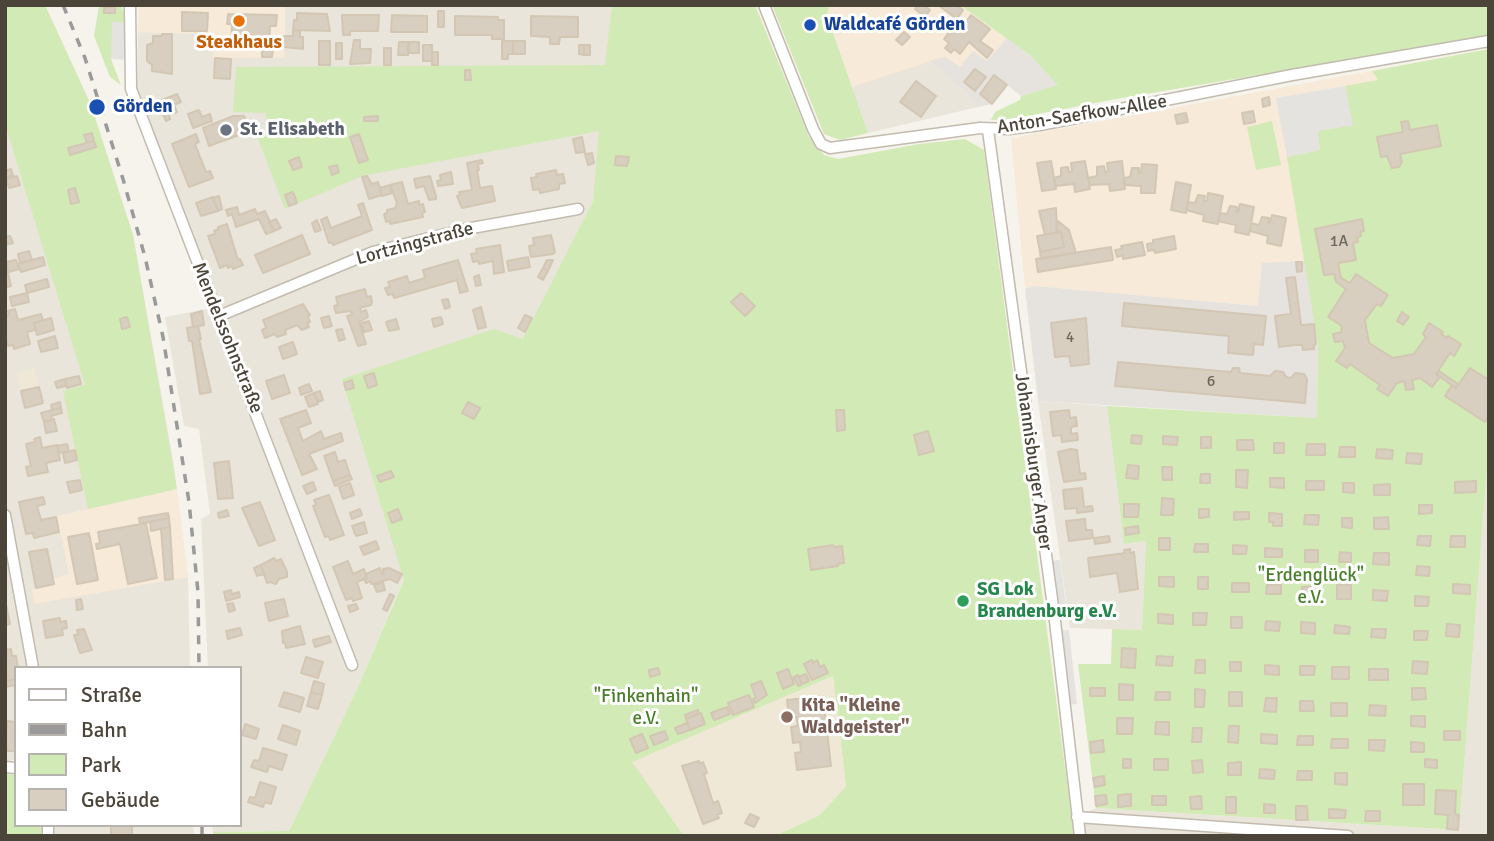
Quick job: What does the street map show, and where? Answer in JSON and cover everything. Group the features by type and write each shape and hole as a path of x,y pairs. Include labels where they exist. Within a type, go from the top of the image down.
{"street":[{"name":"Mendelssohnstraße","path":"130,5 131,89 352,665"},
{"name":"Anton-Saefkow-Allee","path":"764,5 821,144 830,148 979,128 1009,129 1087,118 1292,75 1489,41"},
{"name":"Johannisburger Anger","path":"988,130 1056,628 1080,836"},
{"name":"Lortzingstraße","path":"219,316 373,252 466,229 578,209"},
{"path":"5,515 33,666"},
{"path":"1077,817 1348,836"}],"shaded area":[{"path":"5,5 45,5 91,105 133,235 173,460 188,577 190,666 14,666 14,760 6,762"},
{"path":"139,5 285,5 284,58 213,58 213,34 138,32"},
{"path":"285,5 612,5 593,201 404,579 358,687 289,831 213,832 212,827 242,827 242,666 208,666 201,519 210,514 199,429 184,426 165,317 207,309 218,304 137,88 138,32 213,34 213,57 284,58"},
{"path":"829,5 960,5 1007,38 987,62 960,68 945,57 851,87 827,16"},
{"path":"112,22 130,22 129,60 111,59"},
{"path":"1007,38 1030,55 1059,85 1021,96 1007,85 992,104 978,107 929,61 945,57 960,67 973,51 987,61"},
{"path":"1489,49 1489,432 1259,306 1034,286 1025,289 1011,138"},
{"path":"929,61 978,107 868,133 851,87"},
{"path":"1345,86 1353,125 1318,131 1320,150 1287,157 1276,98"},
{"path":"1305,261 1318,345 1317,418 1038,401 1025,289 1034,286 1258,306 1262,263"},
{"path":"34,368 39,387 21,391 16,373"},
{"path":"1038,401 1107,406 1124,544 1146,541 1142,630 1070,628"},
{"path":"1489,442 1489,836 1074,836 1072,819 1096,808 1459,830"},
{"path":"177,489 188,577 34,604 32,589 54,585 53,578 69,574 57,516"},
{"path":"1060,560 1068,619 1055,621 1047,561"},
{"path":"1069,630 1077,704 1065,705 1057,631"},
{"name":"Kita \"Kleine Waldgeister\"","path":"833,676 846,786 820,815 775,836 684,836 631,762"},
{"path":"41,827 193,827 194,836 41,836"}],"green space":[{"path":"5,5 45,5 91,105 133,235 177,489 88,509 63,391 85,385 5,124"},
{"path":"99,5 121,5 127,22 111,59 121,85 110,77 94,36"},
{"name":"\"Finkenhain\" e.V.","path":"612,5 755,5 809,137 824,155 838,159 919,144 965,139 984,150 1074,836 775,836 820,815 846,786 833,676 632,762 684,836 213,836 213,832 289,831 358,687 404,580 342,379 494,329 523,339 593,201 599,131 362,176 285,209 257,136 267,131 266,113 233,112 236,67 605,65"},
{"path":"772,5 829,5 827,16 868,133 840,140 824,134"},
{"path":"960,5 1489,5 1489,36 1012,119 991,120 995,112 1020,100 1021,96 1058,85 1030,55"},
{"name":"\"Erdenglück\" e.V.","path":"1489,49 1489,442 1459,830 1096,808 1078,664 1111,664 1112,629 1142,630 1146,541 1124,544 1107,406 1317,418 1318,345 1287,157 1320,150 1317,131 1352,125 1345,86 1378,80 1372,71"},
{"path":"1272,121 1281,165 1256,170 1247,127"},
{"path":"5,774 14,775 14,827 41,827 41,836 5,836"}],"building":[{"path":"918,5 924,5 930,10 925,17 915,9"},
{"path":"938,5 956,5 963,10 957,19"},
{"path":"104,7 115,7 115,13 104,13"},
{"path":"438,11 444,11 444,27 438,27"},
{"path":"182,12 208,13 207,31 182,31"},
{"path":"297,13 327,14 330,31 293,30"},
{"path":"228,14 277,15 276,26 270,26 269,47 262,46 262,38 246,37 245,47 231,47 232,24 227,24"},
{"path":"342,15 379,15 378,31 350,31 350,35 343,35"},
{"path":"392,15 427,16 427,32 391,32"},
{"path":"971,15 990,29 980,41 993,50 987,58 969,42 960,54 954,49 951,53 945,48 949,43 944,39 956,23 962,27"},
{"path":"455,16 498,17 498,20 504,20 504,39 492,39 492,35 455,35"},
{"path":"531,16 578,17 578,37 560,37 559,44 550,44 550,37 531,36"},
{"path":"293,30 300,31 303,49 284,47 284,36 293,36"},
{"path":"904,32 910,37 902,45 896,40"},
{"path":"172,34 172,74 152,71 152,65 147,61 147,45 153,43 153,36"},
{"path":"354,40 360,40 360,49 371,49 370,63 350,64"},
{"path":"319,41 330,41 330,65 319,65"},
{"path":"502,41 513,41 513,54 508,54 508,59 502,59"},
{"path":"513,41 525,41 525,54 513,54"},
{"path":"399,42 408,42 408,55 398,55"},
{"path":"409,42 419,42 419,53 409,53"},
{"path":"336,43 342,43 342,59 336,59"},
{"path":"423,45 432,45 432,61 423,61"},
{"path":"579,45 584,45 584,55 579,54"},
{"path":"584,45 590,45 590,55 584,55"},
{"path":"262,46 273,47 272,57 262,57"},
{"path":"384,48 391,48 391,65 384,65"},
{"path":"432,52 438,52 438,65 432,65"},
{"path":"215,58 231,59 230,79 214,78"},
{"path":"975,69 986,77 975,91 964,82"},
{"path":"465,70 470,70 471,80 465,80"},
{"path":"994,75 1007,85 992,104 980,94"},
{"path":"916,81 936,96 921,117 900,102"},
{"path":"177,94 181,102 174,105 177,112 169,115 170,119 166,121 157,102"},
{"path":"1269,97 1270,105 1263,107 1262,99"},
{"path":"199,110 202,117 210,114 212,121 193,128 188,114"},
{"path":"1253,111 1255,122 1244,124 1242,113"},
{"path":"1186,113 1188,122 1177,124 1175,115"},
{"name":"St. Elisabeth","path":"233,116 244,116 250,131 209,146 203,128"},
{"path":"378,116 378,121 364,121 364,117"},
{"path":"1408,121 1410,130 1437,125 1441,146 1400,154 1402,162 1399,167 1392,168 1387,156 1381,157 1377,137 1403,132 1401,122"},
{"path":"92,133 94,141 87,143 84,135"},
{"path":"196,134 199,142 195,144 206,172 210,171 213,178 189,187 172,144"},
{"path":"359,134 368,160 359,163 350,137"},
{"path":"582,137 585,152 576,153 573,139"},
{"path":"94,141 96,147 70,155 68,148"},
{"path":"592,153 594,163 588,165 585,154"},
{"path":"616,156 629,157 627,166 615,165"},
{"path":"299,157 302,167 293,170 289,161"},
{"path":"482,160 483,163 478,164 477,170 480,188 492,186 495,201 462,208 457,196 460,195 459,192 472,190 467,163"},
{"path":"1051,161 1056,189 1042,191 1037,163"},
{"path":"1085,161 1090,189 1075,192 1074,184 1056,186 1054,178 1061,176 1061,168 1068,167 1069,172 1072,172 1071,163"},
{"path":"1122,161 1125,189 1110,191 1109,184 1090,185 1088,178 1097,176 1097,167 1104,166 1105,172 1108,171 1107,163"},
{"path":"1142,164 1157,165 1155,193 1141,193 1141,186 1124,185 1124,178 1130,177 1132,168 1139,168 1141,173"},
{"path":"337,165 339,172 332,175 329,167"},
{"path":"11,169 13,175 5,178 5,171"},
{"path":"556,170 557,175 563,174 565,183 559,184 559,189 540,193 539,189 533,190 531,178 537,177 536,174"},
{"path":"451,172 453,184 438,186 440,175"},
{"path":"17,176 20,185 9,188 6,179"},
{"path":"367,176 372,184 378,182 382,195 369,199 362,177"},
{"path":"430,176 436,199 429,200 424,186 416,188 414,179"},
{"path":"402,182 408,204 419,201 425,212 422,213 423,217 390,224 390,221 386,222 384,214 395,208 397,203 390,185"},
{"path":"1176,182 1191,185 1186,213 1171,210"},
{"path":"390,185 392,193 382,196 380,188"},
{"path":"75,188 79,202 71,204 68,190"},
{"path":"293,192 297,203 289,206 285,195"},
{"path":"1208,193 1223,196 1218,224 1203,221 1204,215 1186,210 1188,202 1195,203 1198,195 1205,196 1204,201 1207,201"},
{"path":"219,196 222,209 218,211 213,198"},
{"path":"213,197 218,211 201,216 196,203"},
{"path":"363,203 372,230 333,245 332,242 329,243 321,220 327,217 331,228 362,216 358,205"},
{"path":"1240,204 1254,207 1249,235 1235,232 1236,225 1218,221 1220,213 1227,214 1230,206 1237,207 1238,212"},
{"path":"237,207 239,215 255,209 257,214 265,211 274,231 266,234 259,219 236,227 232,214 228,216 226,210"},
{"path":"1056,208 1057,232 1045,235 1039,211"},
{"path":"1272,215 1286,218 1281,246 1267,243 1268,236 1250,231 1251,223 1259,225 1262,217 1269,218 1270,223"},
{"path":"276,219 281,228 274,231 269,222"},
{"path":"1362,219 1364,231 1360,232 1358,242 1353,243 1356,260 1338,263 1341,278 1350,283 1356,274 1388,295 1381,306 1377,304 1365,320 1369,343 1393,358 1414,354 1426,337 1423,334 1429,323 1447,338 1448,336 1461,344 1454,356 1450,353 1436,374 1440,377 1432,387 1420,378 1412,380 1414,389 1406,390 1404,381 1397,383 1388,396 1377,389 1380,385 1350,364 1347,368 1336,361 1345,348 1343,341 1335,342 1333,334 1342,332 1341,325 1328,317 1346,289 1336,282 1334,274 1324,275 1315,229"},
{"path":"317,220 321,230 315,232 312,223"},
{"path":"1058,221 1069,230 1076,253 1041,259 1040,252 1064,247 1061,232 1057,232"},
{"path":"227,224 238,260 240,259 243,265 233,269 227,265 220,268 208,236 215,234 214,231 219,229 218,227"},
{"path":"1061,232 1064,247 1040,252 1037,236"},
{"path":"302,235 310,254 263,273 255,255"},
{"path":"551,235 555,252 531,257 529,246 534,245 533,238"},
{"path":"10,236 13,243 5,245 5,237"},
{"path":"1174,236 1176,249 1155,253 1154,250 1148,251 1147,244 1153,243 1153,240"},
{"path":"1142,242 1145,255 1123,259 1123,255 1117,257 1115,250 1122,249 1121,246"},
{"path":"500,245 504,272 494,274 493,261 479,264 478,261 473,262 471,254 477,253 476,249"},
{"path":"1111,247 1113,260 1038,272 1036,259"},
{"path":"29,251 32,260 20,263 18,254"},
{"path":"43,257 45,265 21,272 18,264"},
{"path":"528,257 530,267 509,271 507,261"},
{"path":"5,260 11,286 5,288"},
{"path":"16,260 19,269 9,272 6,262"},
{"path":"458,260 468,291 460,293 457,280 394,298 393,294 388,295 385,288 390,287 388,282 407,276 409,283 425,278 423,270"},
{"path":"547,260 553,260 548,271 543,268"},
{"path":"1296,262 1302,262 1302,271 1297,272"},
{"path":"543,268 548,271 543,280 538,277"},
{"path":"479,275 481,285 476,286 474,277"},
{"path":"1295,277 1301,325 1314,324 1314,349 1303,350 1302,345 1279,347 1275,316 1291,314 1286,278"},
{"path":"47,279 49,287 27,293 25,285"},
{"path":"365,289 372,302 371,305 360,308 361,312 366,310 368,317 359,322 366,344 358,346 347,316 352,315 351,311 336,313 334,306 338,305 336,297"},
{"path":"27,293 29,302 12,306 10,297"},
{"path":"741,293 755,306 745,316 731,302"},
{"path":"448,299 450,307 445,309 442,300"},
{"path":"1124,303 1266,316 1263,345 1254,344 1253,355 1228,353 1229,336 1122,326"},
{"path":"303,304 310,315 310,322 307,323 309,327 302,330 297,325 285,330 286,334 265,338 263,320"},
{"path":"481,307 486,327 478,329 473,310"},
{"path":"15,309 18,320 41,314 43,321 34,323 35,330 27,332 30,344 14,349 13,345 8,346 5,335 5,316 9,315 8,311"},
{"path":"202,311 204,325 193,327 191,314"},
{"path":"1402,312 1409,317 1403,325 1397,321"},
{"path":"525,315 532,318 525,332 518,328"},
{"path":"329,316 332,326 324,328 321,318"},
{"path":"127,317 130,327 122,329 120,319"},
{"path":"441,317 443,324 434,327 432,319"},
{"path":"51,318 54,330 37,335 34,323"},
{"path":"1086,318 1089,364 1071,366 1069,356 1055,357 1051,323"},
{"path":"396,319 399,329 389,331 386,322"},
{"path":"369,321 372,330 364,332 361,323"},
{"path":"198,326 211,392 200,394 192,341 189,341 187,328"},
{"path":"342,329 345,339 339,341 336,330"},
{"path":"55,336 58,348 41,352 38,341"},
{"path":"293,342 297,354 283,359 279,347"},
{"path":"1118,362 1231,372 1233,368 1239,368 1240,373 1270,376 1275,371 1283,372 1286,377 1291,378 1295,373 1304,374 1307,379 1305,403 1115,386"},
{"path":"1470,368 1489,380 1489,416 1485,422 1445,396 1452,385 1456,388"},
{"path":"1439,371 1458,384 1456,388 1436,374"},
{"path":"374,373 377,385 368,388 364,376"},
{"path":"284,375 290,393 272,399 266,381"},
{"path":"79,376 81,384 67,388 65,379"},
{"path":"65,379 66,386 57,388 55,382"},
{"path":"352,380 354,388 346,390 344,383"},
{"path":"309,384 312,391 301,395 299,388"},
{"path":"39,387 43,403 25,408 21,391"},
{"path":"320,391 323,400 318,402 314,393"},
{"path":"314,393 318,404 309,407 305,397"},
{"path":"60,402 61,408 52,410 51,405"},
{"path":"468,402 480,408 474,419 462,413"},
{"path":"61,408 62,413 51,416 52,420 44,422 41,413"},
{"path":"306,410 311,423 298,428 303,441 321,431 324,439 341,433 343,441 309,454 317,469 302,475 280,419"},
{"path":"836,410 844,410 845,430 837,431"},
{"path":"1069,410 1070,418 1076,417 1077,426 1071,427 1071,434 1077,433 1078,440 1062,442 1061,435 1053,436 1050,412"},
{"path":"54,419 57,431 46,433 44,422"},
{"path":"928,431 934,451 919,455 914,435"},
{"path":"1132,435 1142,436 1141,444 1131,443"},
{"path":"1163,436 1178,437 1177,445 1163,444"},
{"path":"40,437 42,448 57,445 60,460 46,463 48,472 28,476 26,467 31,466 26,444 35,442 34,439"},
{"path":"1201,437 1211,437 1211,448 1201,448"},
{"path":"1237,440 1253,440 1254,450 1237,450"},
{"path":"1274,443 1284,443 1284,453 1274,453"},
{"path":"67,444 69,451 59,453 57,446"},
{"path":"1307,444 1325,444 1325,455 1306,455"},
{"path":"1340,447 1355,447 1355,457 1339,457"},
{"path":"1377,449 1393,450 1392,459 1376,458"},
{"path":"75,450 77,460 65,463 63,453"},
{"path":"1077,450 1080,474 1085,473 1086,479 1064,482 1058,452"},
{"path":"335,452 338,462 345,460 350,475 333,481 324,456"},
{"path":"1407,453 1422,454 1421,464 1406,463"},
{"path":"229,461 233,498 218,499 214,463"},
{"path":"1128,465 1139,466 1138,479 1126,478"},
{"path":"1162,467 1172,467 1172,480 1163,480"},
{"path":"1236,470 1248,470 1247,488 1236,487"},
{"path":"391,471 394,477 380,482 377,476"},
{"path":"1201,474 1210,474 1210,483 1200,483"},
{"path":"350,475 352,479 335,486 333,481"},
{"path":"1270,478 1284,478 1284,488 1270,487"},
{"path":"80,480 82,490 70,493 67,482"},
{"path":"1306,481 1324,481 1324,490 1306,490"},
{"path":"1476,481 1476,492 1455,493 1455,482"},
{"path":"313,482 316,490 307,494 303,486"},
{"path":"350,483 354,495 343,499 339,487"},
{"path":"1343,483 1354,483 1354,493 1343,492"},
{"path":"1390,484 1390,495 1374,495 1374,485"},
{"path":"1082,488 1084,507 1092,506 1093,511 1077,513 1077,508 1065,509 1063,490"},
{"path":"329,495 344,535 330,540 329,536 325,537 313,506 316,505 314,500"},
{"path":"43,497 45,504 37,506 41,520 56,517 59,532 34,538 33,533 26,534 19,502"},
{"path":"1162,498 1174,499 1173,515 1161,515"},
{"path":"260,502 275,540 259,546 242,508"},
{"path":"1124,504 1139,504 1138,517 1124,517"},
{"path":"1419,505 1432,505 1432,513 1419,514"},
{"path":"360,509 362,515 352,519 350,513"},
{"path":"398,509 402,519 392,523 388,513"},
{"path":"1199,509 1209,509 1209,517 1199,518"},
{"path":"227,510 229,516 219,518 218,513"},
{"path":"1234,512 1249,512 1249,519 1234,520"},
{"path":"168,513 169,518 140,524 139,518"},
{"path":"1269,513 1282,514 1282,526 1273,526 1273,522 1269,522"},
{"path":"1305,515 1319,515 1318,525 1304,524"},
{"path":"1388,517 1389,529 1374,529 1374,518"},
{"path":"169,518 170,527 151,531 150,522"},
{"path":"1342,518 1352,518 1352,528 1342,527"},
{"path":"1085,519 1086,530 1092,530 1093,538 1069,541 1066,521"},
{"path":"364,522 367,533 356,536 352,526"},
{"path":"146,523 157,578 128,584 120,544 97,549 96,544 100,543 98,532"},
{"path":"1138,526 1139,533 1126,535 1125,528"},
{"path":"170,527 173,579 165,580 161,529"},
{"path":"89,533 98,580 77,584 68,537"},
{"path":"1109,536 1110,542 1095,544 1094,538"},
{"path":"1418,536 1431,536 1430,546 1417,545"},
{"path":"1451,536 1465,536 1465,547 1450,547"},
{"path":"1159,538 1170,538 1170,550 1159,550"},
{"path":"376,541 379,549 364,555 360,547"},
{"path":"1195,544 1208,544 1208,552 1194,552"},
{"path":"1233,545 1247,546 1246,554 1233,554"},
{"path":"842,546 844,563 811,570 808,549"},
{"path":"1265,548 1282,549 1282,557 1265,557"},
{"path":"47,549 54,584 36,588 29,552"},
{"path":"1130,549 1130,553 1134,552 1138,589 1120,592 1117,573 1090,577 1088,558 1125,553 1124,550"},
{"path":"1305,550 1318,550 1318,562 1305,562"},
{"path":"1340,552 1351,553 1351,562 1339,562"},
{"path":"1374,553 1389,553 1389,565 1373,564"},
{"path":"274,558 276,561 281,559 287,572 287,577 279,579 276,584 267,583 261,565"},
{"path":"348,561 353,574 364,569 367,578 357,582 362,598 353,601 352,598 346,600 333,567"},
{"path":"261,565 264,574 257,576 254,568"},
{"path":"1417,566 1430,567 1429,576 1416,575"},
{"path":"380,568 382,574 383,569 389,568 402,574 397,583 390,579 366,583 366,574"},
{"path":"1159,577 1174,577 1174,587 1159,586"},
{"path":"1198,577 1208,577 1208,589 1198,589"},
{"path":"383,582 385,590 377,592 374,585"},
{"path":"1232,583 1249,583 1249,592 1232,592"},
{"path":"1453,584 1470,585 1470,594 1453,593"},
{"path":"1267,585 1281,585 1281,594 1266,594"},
{"path":"1337,585 1351,585 1351,599 1337,599"},
{"path":"1318,586 1318,596 1302,597 1302,587"},
{"path":"231,590 232,594 239,592 240,597 226,601 224,592"},
{"path":"1373,590 1388,591 1387,601 1373,600"},
{"path":"390,594 394,596 387,611 383,609"},
{"path":"1415,596 1429,597 1428,606 1415,606"},
{"path":"81,599 83,609 77,610 76,600"},
{"path":"284,599 288,616 269,621 265,603"},
{"path":"5,600 10,624 5,625"},
{"path":"233,603 235,610 229,612 227,604"},
{"path":"356,604 358,609 350,612 348,606"},
{"path":"1193,613 1207,613 1206,625 1193,625"},
{"path":"1158,614 1173,615 1173,624 1158,623"},
{"path":"1231,617 1242,617 1242,628 1231,628"},
{"path":"60,618 60,622 66,621 67,628 62,629 63,635 46,638 43,621"},
{"path":"1266,621 1280,622 1279,631 1265,630"},
{"path":"1301,622 1315,623 1315,634 1301,633"},
{"path":"1447,624 1460,625 1459,637 1446,636"},
{"path":"1335,625 1350,627 1349,634 1334,633"},
{"path":"300,626 305,644 286,648 282,631"},
{"path":"240,628 242,635 228,639 226,631"},
{"path":"84,629 92,650 80,653 74,635 78,635 77,630"},
{"path":"1372,629 1386,629 1385,638 1371,637"},
{"path":"1414,631 1428,631 1427,640 1414,640"},
{"path":"329,636 331,642 315,647 313,640"},
{"path":"1122,648 1136,649 1135,668 1121,667"},
{"path":"11,649 18,666 14,666 14,679 5,681 5,650"},
{"path":"1157,656 1173,657 1172,666 1156,665"},
{"path":"306,657 323,662 318,678 301,673"},
{"path":"812,660 813,663 817,660 820,667 824,665 828,673 812,680 804,664"},
{"path":"1196,660 1205,660 1205,673 1195,673"},
{"path":"1413,661 1428,662 1427,674 1412,673"},
{"path":"1230,662 1241,662 1241,671 1230,671"},
{"path":"1265,665 1279,666 1279,675 1265,674"},
{"path":"1300,666 1315,666 1314,675 1300,675"},
{"path":"1332,667 1349,667 1349,679 1332,679"},
{"path":"658,668 660,674 650,677 649,670"},
{"path":"788,669 794,684 783,689 777,673"},
{"path":"1369,669 1388,669 1388,680 1369,680"},
{"path":"806,674 809,681 802,684 799,677"},
{"path":"798,675 802,684 798,686 792,678"},
{"path":"14,679 14,685 5,687 5,681"},
{"path":"314,681 324,684 322,695 311,692"},
{"path":"761,681 767,695 755,703 751,685"},
{"path":"1119,684 1133,685 1133,700 1119,700"},
{"path":"1090,688 1105,688 1105,696 1090,696"},
{"path":"1412,688 1425,688 1426,699 1412,700"},
{"path":"1195,689 1205,690 1204,707 1195,707"},
{"path":"284,692 304,698 300,712 279,706"},
{"path":"311,692 322,695 318,709 307,706"},
{"path":"1156,692 1170,692 1170,700 1155,700"},
{"path":"1229,692 1242,692 1242,706 1229,706"},
{"path":"749,695 754,707 733,715 728,703"},
{"path":"823,696 831,766 797,770 795,753 801,752 800,742 793,743 791,727 798,726 796,717 789,717 787,700"},
{"path":"1266,698 1277,698 1276,712 1264,711"},
{"path":"1300,701 1313,701 1314,711 1300,711"},
{"path":"1331,703 1347,703 1347,716 1331,716"},
{"path":"1370,705 1386,706 1385,716 1369,715"},
{"path":"727,707 730,714 714,720 711,713"},
{"path":"698,710 699,713 686,719 685,715"},
{"path":"701,713 705,724 690,730 686,719"},
{"path":"1411,716 1425,716 1425,727 1411,726"},
{"path":"1117,718 1133,718 1132,734 1117,734"},
{"path":"7,721 14,722 14,751 5,751"},
{"path":"1156,722 1169,722 1169,735 1155,734"},
{"path":"687,723 690,730 678,734 675,728"},
{"path":"245,724 259,729 256,739 242,735"},
{"path":"283,725 300,731 296,745 278,739"},
{"path":"1229,726 1239,726 1238,743 1228,742"},
{"path":"1193,728 1202,728 1201,742 1192,742"},
{"path":"665,731 668,739 654,745 650,736"},
{"path":"1444,731 1460,731 1460,740 1444,740"},
{"path":"642,734 648,748 636,753 630,739"},
{"path":"1261,734 1277,735 1277,744 1261,743"},
{"path":"1298,736 1313,736 1313,745 1297,745"},
{"path":"1332,739 1348,739 1348,748 1331,748"},
{"path":"1103,740 1104,752 1091,753 1090,742"},
{"path":"1369,740 1385,740 1384,751 1369,750"},
{"path":"1411,742 1424,743 1424,752 1411,752"},
{"path":"263,748 287,755 282,770 269,766 267,772 251,767 254,760 259,761"},
{"path":"1123,759 1131,759 1131,768 1123,768"},
{"path":"1154,759 1168,759 1168,770 1154,770"},
{"path":"1425,759 1437,760 1437,768 1425,767"},
{"path":"1202,760 1203,772 1193,773 1192,761"},
{"path":"699,761 700,764 703,762 707,773 704,774 713,803 718,801 722,813 717,815 719,818 703,824 682,766"},
{"path":"1241,762 1241,775 1228,775 1228,763"},
{"path":"1260,769 1275,770 1274,779 1259,778"},
{"path":"1298,771 1312,771 1312,780 1297,780"},
{"path":"1335,773 1347,773 1347,785 1335,784"},
{"path":"1104,776 1105,785 1095,787 1093,778"},
{"path":"260,782 276,787 271,804 265,802 263,807 248,802 250,797 255,798"},
{"path":"1403,784 1424,784 1424,805 1403,805"},
{"path":"1436,790 1456,791 1455,814 1459,815 1458,830 1447,829 1448,815 1435,814"},
{"path":"1131,794 1131,806 1118,807 1118,795"},
{"path":"1106,795 1107,804 1096,806 1095,796"},
{"path":"1152,796 1166,796 1166,805 1152,805"},
{"path":"1201,796 1202,809 1191,809 1190,797"},
{"path":"1226,797 1236,797 1236,813 1226,813"},
{"path":"1264,804 1275,805 1275,813 1264,813"},
{"path":"1296,806 1307,806 1308,820 1296,820"},
{"path":"1329,809 1346,810 1345,818 1329,818"},
{"path":"1366,811 1380,811 1380,821 1365,821"},
{"path":"750,814 759,818 754,827 745,823"},
{"path":"111,827 132,827 132,836 111,836"}],"railway":[{"path":"63,5 85,58 123,179 145,257 163,337 189,502 198,592 199,666"},
{"path":"202,827 202,836"}],"place":[{"name":"Steakhaus","path":"239,21"},
{"name":"Waldcafé Görden","path":"810,25"},
{"name":"Görden","path":"97,107"},
{"name":"St. Elisabeth","path":"226,130"},
{"name":"SG Lok Brandenburg e.V.","path":"963,601"},
{"name":"Kita \"Kleine Waldgeister\"","path":"787,717"}]}
